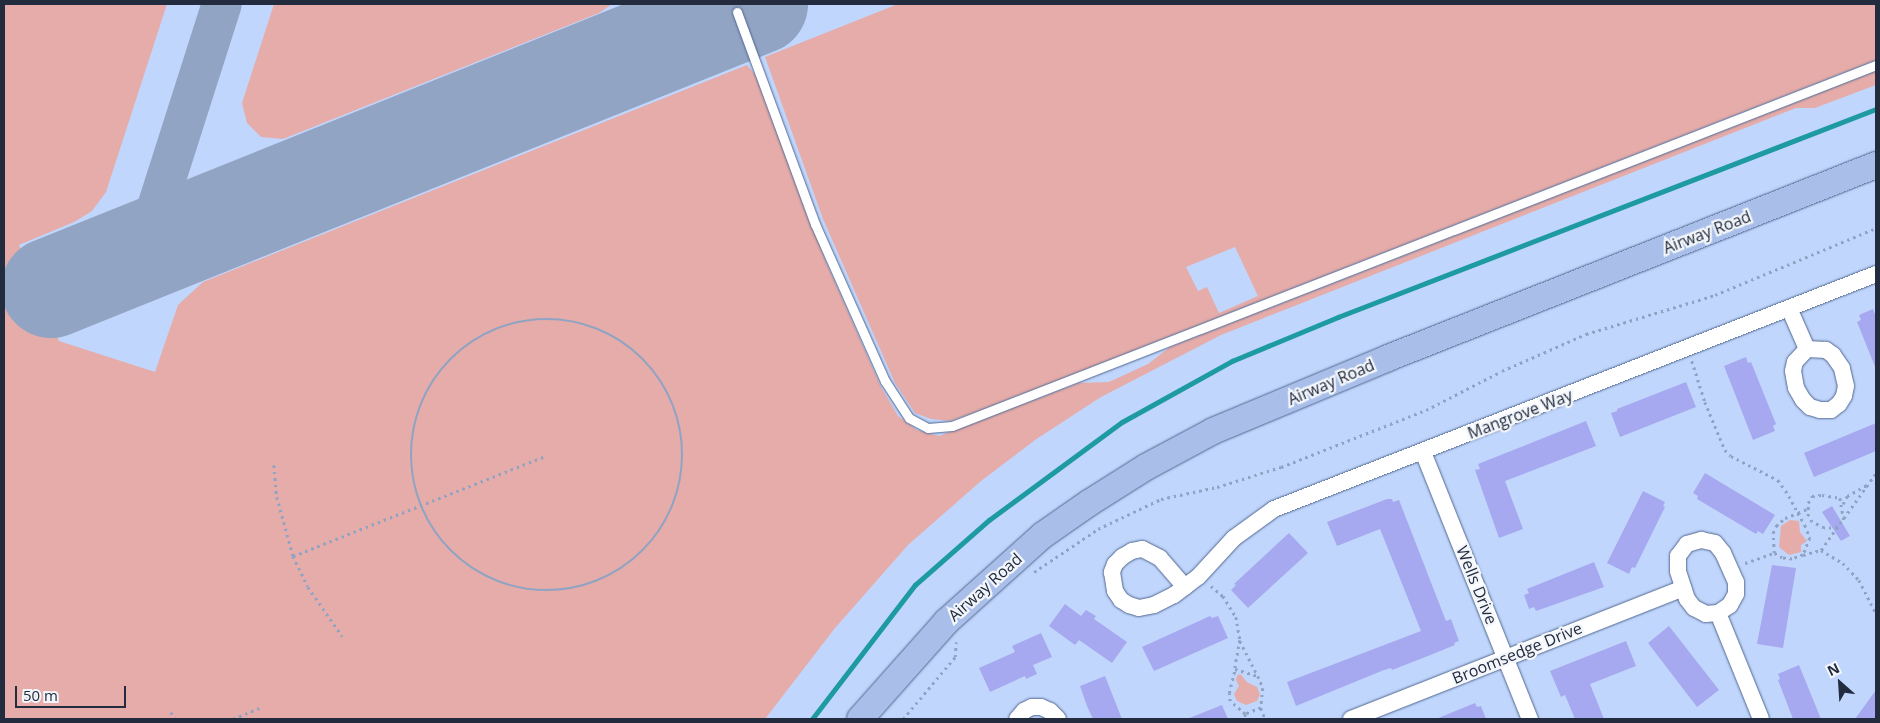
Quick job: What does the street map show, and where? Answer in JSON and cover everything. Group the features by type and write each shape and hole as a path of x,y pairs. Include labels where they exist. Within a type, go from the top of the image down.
{"main road":[{"name":"Airway Road","path":"860,719 946,622 1043,535 1146,467 1212,431 1388,358 1876,165"}],"street":[{"name":"Mangrove Way","path":"1191,582 1234,538 1274,509 1876,274"},
{"path":"1790,308 1807,349"},
{"name":"Wells Drive","path":"1424,452 1530,719"},
{"path":"1701,540 1715,543 1731,568 1736,582 1736,594 1730,605 1718,613 1706,614 1694,608 1683,588 1678,571 1678,556 1687,544 1701,540"},
{"name":"Broomsedge Drive","path":"1351,719 1683,588"},
{"path":"1718,613 1761,719"},
{"path":"1016,719 1024,711 1032,707 1041,707 1050,710 1058,719"}],"lane":[{"path":"737,12 815,224 885,382 909,418 928,428 952,426 1876,65"}],"path":[{"path":"1029,575 1098,529 1161,499 1217,486 1281,467 1426,410 1502,371 1586,334 1715,295 1876,228"},
{"path":"530,319 573,320 614,335 647,362 671,397 683,438 681,481 666,521 640,555 604,579 558,591 511,587 468,567 434,533 421,505 414,490 410,443 422,397 450,358 489,331 530,319"},
{"path":"1688,348 1705,402 1725,450 1731,456 1778,480 1798,513 1810,538 1803,555"},
{"path":"293,556 545,456"},
{"path":"274,465 277,497 293,556 308,587 342,636"},
{"path":"1731,568 1774,553 1792,559 1821,550 1876,473"},
{"path":"1842,506 1847,496 1870,483"},
{"path":"1838,528 1824,528 1816,525 1808,516 1807,509 1812,496 1822,495 1840,498 1844,520"},
{"path":"1774,553 1772,533 1776,526 1785,518 1807,509"},
{"path":"1821,550 1843,563 1859,580 1876,613"},
{"path":"1191,582 1223,596 1230,605 1236,617 1240,640 1263,688 1261,708 1265,719"},
{"path":"903,719 955,657 956,638"},
{"path":"1240,640 1229,693 1230,701 1245,714 1247,719"},
{"path":"1235,669 1258,676"},
{"path":"1258,690 1263,688"},
{"path":"234,719 261,707"},
{"path":"1245,714 1261,708"},
{"path":"171,712 175,719"}],"shaded area":[{"path":"4,4 167,4 106,192 92,211 74,222 19,245 59,341 155,372 178,305 203,282 747,65 759,79 824,257 881,387 898,416 917,430 939,436 1079,383 1109,382 1148,364 1170,347 1876,71 1876,85 1815,108 1796,108 1221,335 1101,397 1035,440 981,481 908,545 835,628 765,719 4,719"},
{"path":"274,4 612,4 599,13 283,139 261,137 247,123 242,103"},
{"path":"898,4 1876,4 1876,60 950,421 931,419 915,413 895,383 823,219 765,57","holes":["1235,247 1258,296 1219,313 1207,287 1198,291 1186,267"]},
{"path":"1790,520 1799,521 1800,532 1807,541 1801,545 1801,552 1789,555 1779,547 1781,526"},
{"path":"1240,674 1247,682 1257,687 1260,694 1257,701 1246,705 1237,701 1234,694 1239,686 1236,680"}],"building":[{"path":"1873,309 1876,317 1876,369 1857,322 1861,320 1859,315"},
{"path":"1746,357 1748,363 1751,362 1776,424 1773,426 1775,431 1753,440 1724,366"},
{"path":"1686,382 1696,407 1620,437 1611,413"},
{"path":"1586,421 1596,446 1505,481 1523,529 1499,538 1475,470 1480,469 1478,464"},
{"path":"1876,423 1876,451 1814,477 1804,453"},
{"path":"1705,473 1775,515 1763,534 1758,531 1756,534 1697,499 1698,496 1693,493"},
{"path":"1643,491 1665,502 1663,506 1665,507 1635,568 1632,567 1629,574 1607,563"},
{"path":"1387,499 1392,499 1393,502 1399,500 1446,621 1451,619 1459,641 1454,643 1455,645 1428,656 1392,670 1391,668 1384,670 1296,706 1287,682 1421,631 1380,529 1337,546 1327,522"},
{"path":"1832,506 1850,536 1841,541 1822,512"},
{"path":"1289,533 1308,553 1248,608 1231,590 1236,585 1234,584"},
{"path":"1594,562 1604,587 1536,611 1534,607 1529,609 1524,595 1529,593 1527,589"},
{"path":"1772,565 1796,568 1783,648 1757,644"},
{"path":"1065,604 1081,616 1086,610 1096,616 1094,619 1127,642 1112,663 1079,640 1075,645 1049,626"},
{"path":"1210,616 1212,618 1218,616 1228,638 1154,671 1142,647"},
{"path":"1669,626 1719,690 1697,707 1648,643"},
{"path":"1041,633 1052,657 1033,665 1037,674 1026,679 1025,676 990,692 979,668 1015,652 1012,646"},
{"path":"1626,641 1636,666 1590,684 1604,719 1575,719 1565,695 1561,697 1550,671"},
{"path":"1799,665 1821,719 1793,719 1778,680 1780,679 1778,674"},
{"path":"1105,676 1122,719 1093,719 1087,706 1080,686"},
{"path":"1876,690 1876,719 1855,719"},
{"path":"1475,703 1477,707 1481,706 1486,719 1436,719"},
{"path":"1222,705 1228,719 1187,719"}],"waterway":[{"path":"812,719 915,585 989,520 1122,422 1232,361 1338,317 1876,109"}],"taxiway":[{"path":"143,251 222,4"},
{"path":"635,53 651,4"}],"runway":[{"path":"51,288 758,4"}]}
